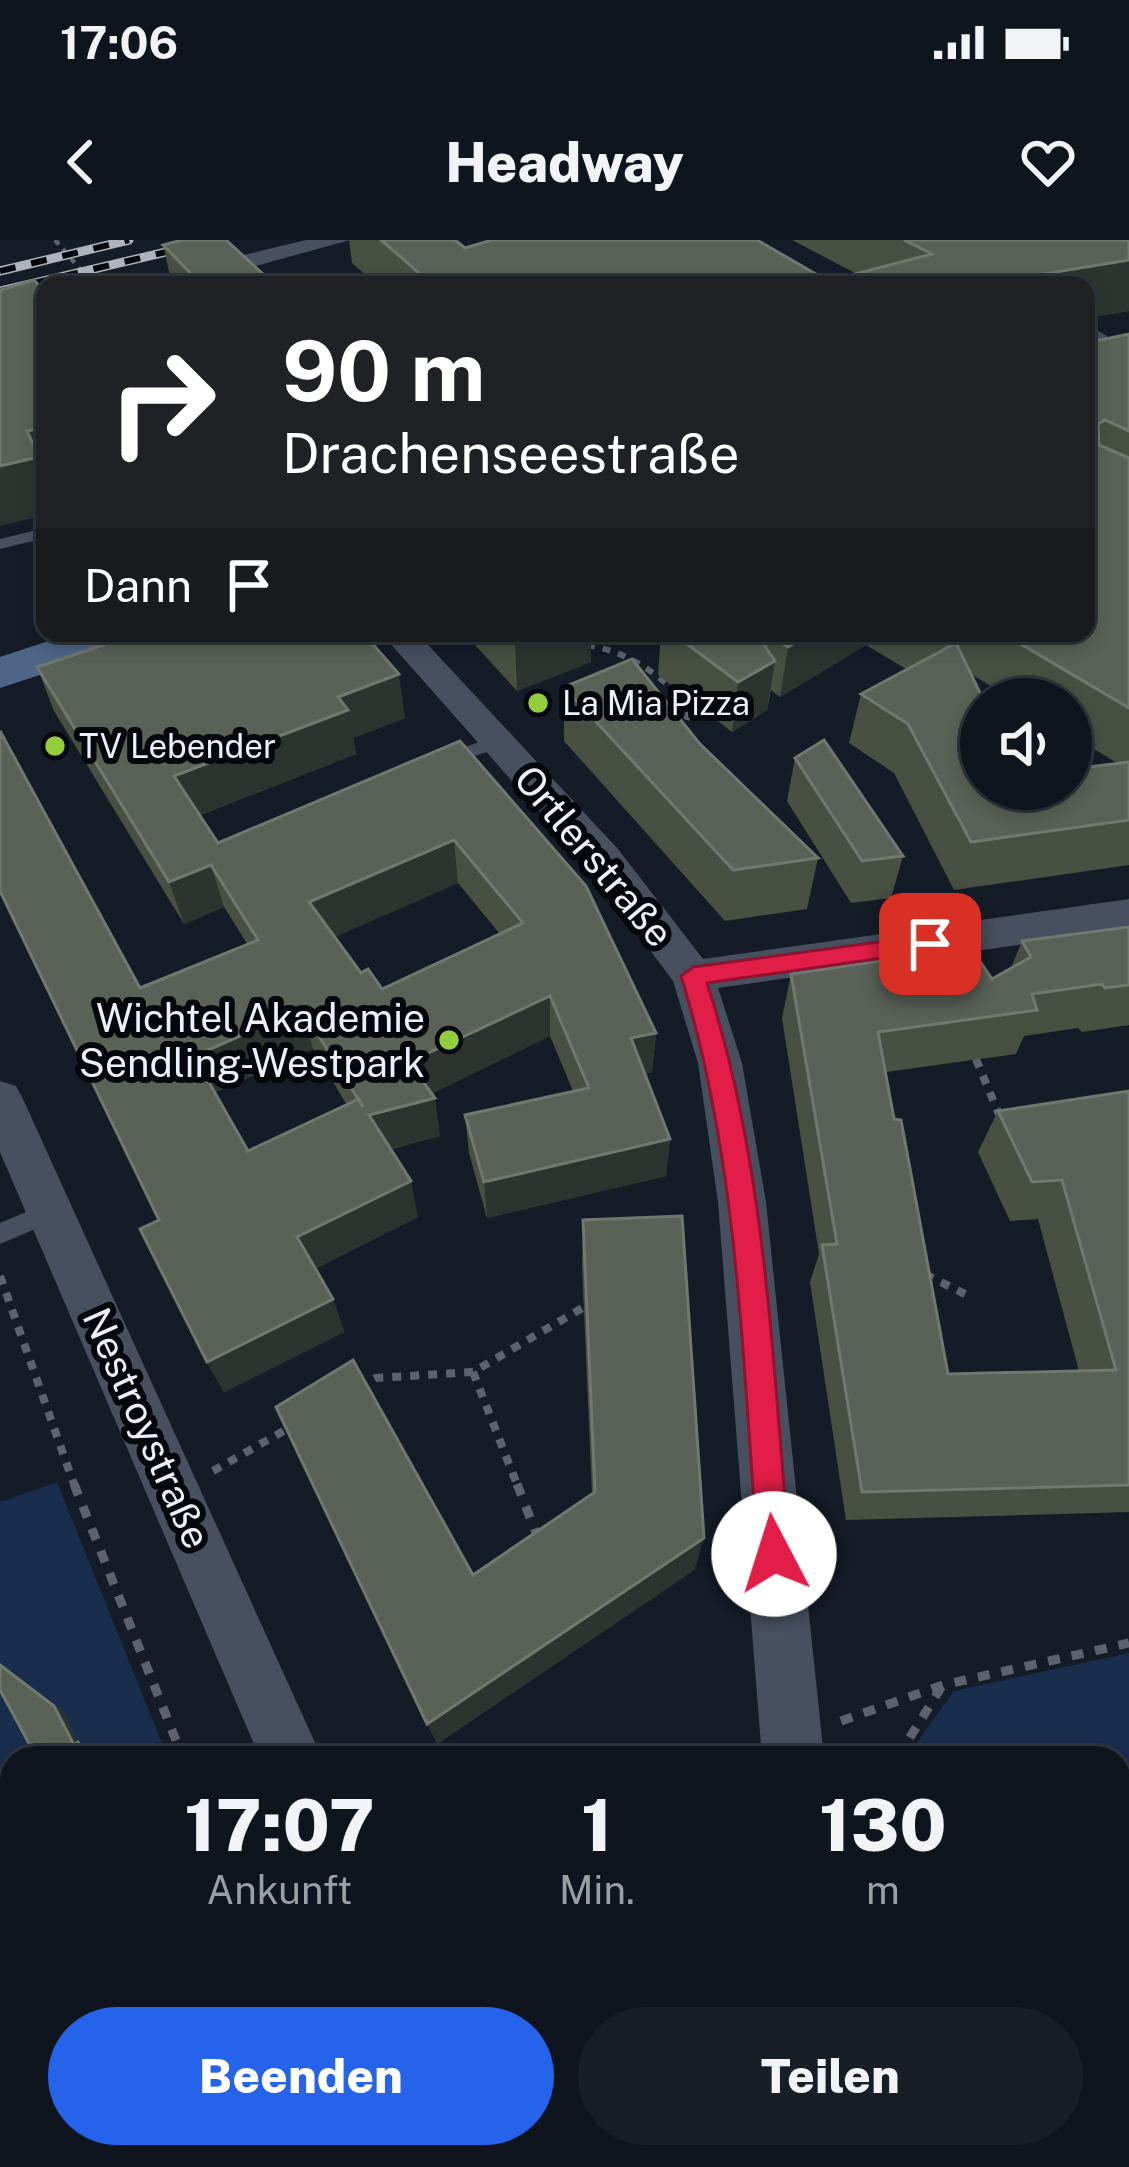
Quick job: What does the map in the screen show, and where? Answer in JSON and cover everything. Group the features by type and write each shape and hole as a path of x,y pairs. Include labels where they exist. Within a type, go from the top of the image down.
{"street":[{"path":"191,276 337,240"},
{"path":"0,673 94,642"},
{"name":"Ortlerstraße","path":"406,642 604,859 693,976 721,1063 742,1202 793,1746"},
{"path":"693,976 1129,914"},
{"name":"Nestroystraße","path":"0,1099 286,1746"}],"lane":[{"path":"0,544 36,534"},
{"path":"442,761 497,742"},
{"path":"0,1234 52,1211"}],"path":[{"path":"53,240 86,276"},
{"path":"578,645 605,646 634,658 681,697 690,718 677,740"},
{"path":"1092,773 1106,783"},
{"path":"976,1059 1005,1130"},
{"path":"909,1274 931,1274 971,1297"},
{"path":"0,1276 63,1456 178,1746"},
{"path":"356,1389 376,1378 473,1372 584,1306"},
{"path":"473,1372 546,1558"},
{"path":"176,1493 316,1412"},
{"path":"905,1746 943,1685 1129,1643"}],"shaded area":[{"path":"57,1482 163,1746 0,1746 0,1502"},
{"path":"1129,1653 1129,1746 915,1746 954,1691"}],"building":[{"path":"226,240 265,276 193,276 163,245"},
{"path":"381,240 455,240 465,248 492,240 757,240 819,276 423,276"},
{"path":"904,240 1129,240 1129,260 1032,276 847,276 932,254"},
{"path":"36,282 36,429 27,431 36,458 0,466 0,290"},
{"path":"1129,334 1129,431 1105,420 1098,424 1099,445 1129,458 1129,708 1092,686 1092,678 1078,678 1017,642 1095,642 1095,341"},
{"path":"112,642 371,642 399,674 338,697 348,710 174,776 218,843 460,741 586,886 656,1033 631,1038 670,1139 484,1182 465,1115 589,1088 550,996 409,1062 435,1098 369,1115 411,1181 297,1237 333,1299 207,1362 140,1229 159,1220 0,891 0,731 140,988 258,940 211,865 169,882 37,667","holes":["454,840 523,923 382,989 368,969 361,973 309,902","302,1009 358,1099 248,1151 194,1056"]},
{"path":"684,642 762,642 775,661 738,682"},
{"path":"956,643 973,678 960,678 960,810 1092,810 1092,766 1129,762 1129,820 971,842 908,724 861,694"},
{"path":"632,659 699,743 818,858 733,870 564,687"},
{"path":"824,740 903,856 862,861 795,758"},
{"path":"1129,927 1129,985 1032,994 1037,1010 878,1032 894,1119 901,1120 948,1374 1116,1370 1062,1180 1032,1182 998,1111 1129,1091 1129,1485 862,1492 822,1245 837,1244 791,974 971,948 992,979 1031,957 1022,941"},
{"path":"682,1216 704,1538 427,1724 276,1407 353,1360 473,1575 595,1492 583,1220"},
{"path":"0,1665 54,1706 74,1745 80,1746 30,1746 0,1690"}],"railway":[{"path":"0,271 129,240"},
{"path":"64,276 217,240"},
{"path":"0,291 36,283"}],"place":[{"name":"La Mia Pizza","path":"538,703"},
{"name":"TV Lebender","path":"55,746"},
{"name":"Wichtel Akademie Sendling-Westpark","path":"449,1040"}],"route":[{"path":"774,1554 742,1202 721,1063 693,976 930,944"}]}
